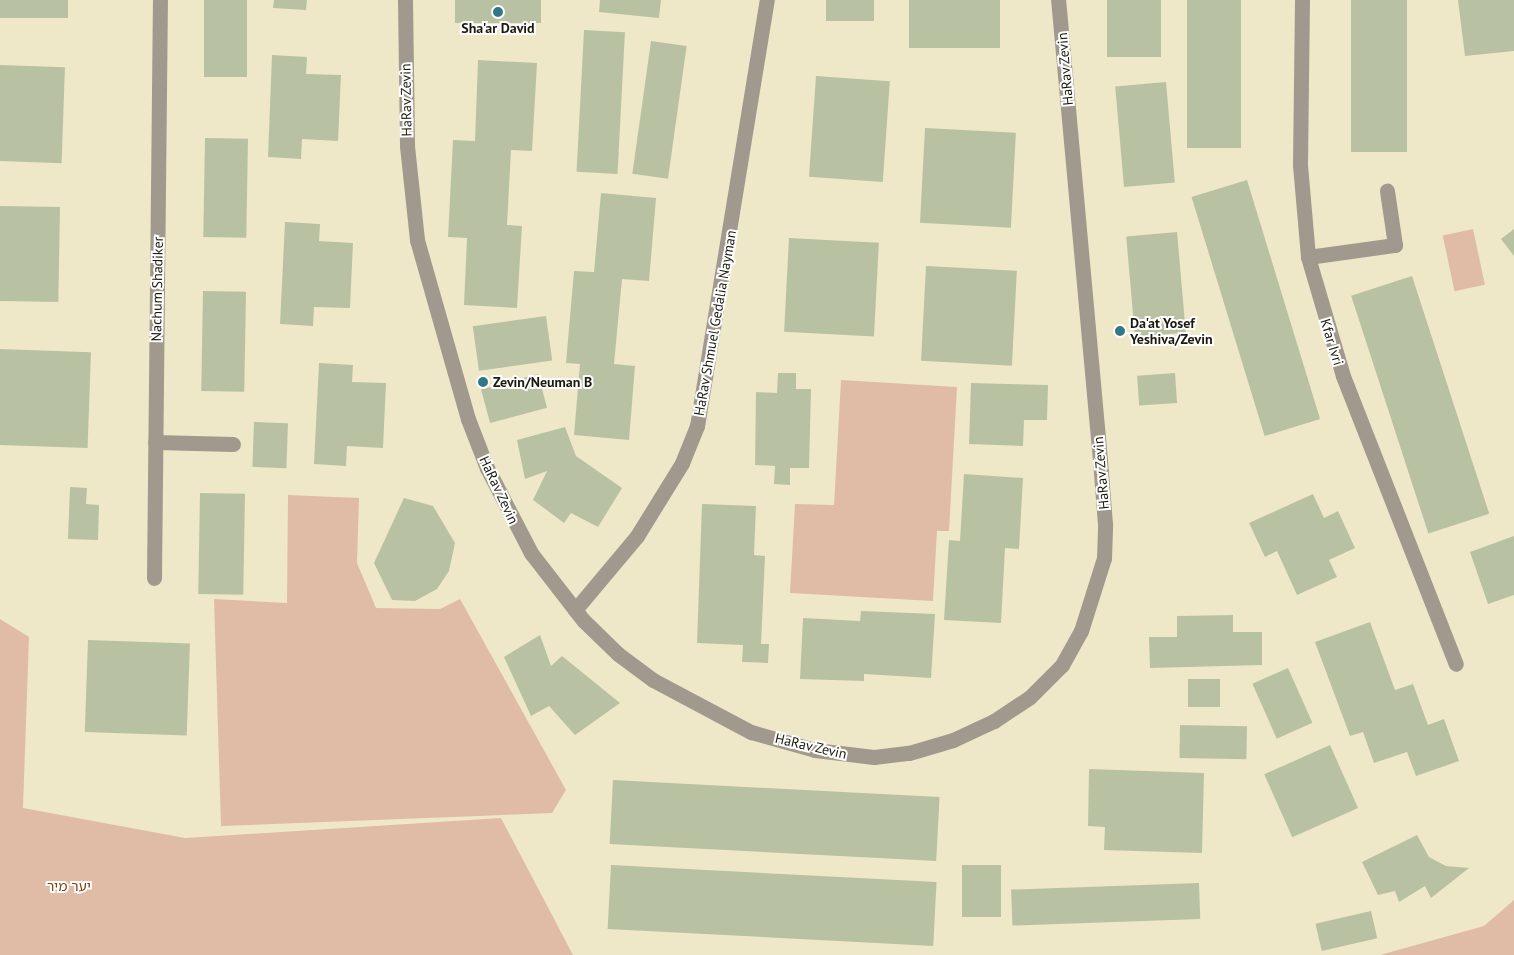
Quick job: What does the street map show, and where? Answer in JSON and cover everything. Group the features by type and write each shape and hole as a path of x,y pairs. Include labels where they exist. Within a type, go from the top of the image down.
{"street":[{"name":"Nachum Shadiker","path":"154,578 160,0"},
{"name":"HaRav Zevin","path":"405,0 407,146 417,240 449,360 487,468 531,554 575,610 618,654 654,680 699,706 752,732 843,756 874,757 909,753 952,740 994,721 1030,697 1062,665 1080,631 1096,588 1104,558 1105,524 1058,0"},
{"name":"HaRav Shmuel Gedalia Nayman","path":"575,610 637,536 682,464 697,426 767,0"},
{"name":"Kfar Ivri","path":"1302,0 1300,165 1308,257 1342,376 1456,664"},
{"path":"1308,257 1395,245 1388,191"},
{"path":"155,442 233,444"}],"green space":[{"path":"1473,229 1485,285 1455,291 1443,235"},
{"path":"841,380 957,387 949,531 937,531 933,601 790,593 795,504 834,505"},
{"path":"288,495 359,498 357,563 376,608 440,609 460,599 566,790 552,813 221,826 214,599 287,603"},
{"name":"יער מיר","path":"0,619 29,637 23,808 185,838 501,818 573,955 0,955"},
{"path":"1514,900 1514,955 1380,955 1484,926"}],"building":[{"path":"0,0 68,0 68,18 0,18"},
{"path":"204,0 247,0 247,77 204,77"},
{"path":"274,0 307,0 306,10 273,8"},
{"name":"Sha'ar David","path":"455,0 541,0 541,23 455,23"},
{"path":"600,0 661,0 659,18 599,12"},
{"path":"826,0 874,0 874,21 826,21"},
{"path":"909,0 1000,0 1000,48 909,48"},
{"path":"1107,0 1161,0 1161,57 1107,57"},
{"path":"1187,0 1241,0 1241,148 1187,148"},
{"path":"1351,0 1407,0 1407,152 1351,152"},
{"path":"1458,0 1514,0 1514,51 1465,56"},
{"path":"584,30 625,32 618,174 577,172"},
{"path":"651,41 687,46 668,179 632,174"},
{"path":"272,55 307,57 306,74 341,75 338,141 302,139 301,159 268,157"},
{"path":"478,60 537,63 532,151 511,150 507,225 522,226 517,308 464,305 467,238 448,237 453,140 475,141"},
{"path":"0,65 65,67 62,163 0,161"},
{"path":"816,76 890,81 883,182 809,177"},
{"path":"1166,82 1175,183 1124,187 1115,86"},
{"path":"925,128 1016,133 1011,228 920,223"},
{"path":"205,138 248,139 246,238 203,237"},
{"path":"1247,180 1320,419 1265,436 1192,197"},
{"path":"601,193 656,198 649,281 622,279 614,364 635,366 629,440 574,435 580,364 566,363 574,271 594,272"},
{"path":"0,206 60,207 58,302 0,301"},
{"path":"285,222 320,224 319,241 353,243 350,308 314,307 313,326 280,324"},
{"path":"1514,229 1514,256 1501,239"},
{"path":"1177,232 1186,333 1135,337 1126,236"},
{"path":"789,238 879,243 874,337 784,332"},
{"path":"926,266 1017,271 1012,366 921,361"},
{"path":"1412,276 1489,514 1428,534 1351,296"},
{"path":"203,291 246,292 244,392 201,391"},
{"path":"546,316 552,361 479,371 473,326"},
{"path":"0,349 91,352 88,448 0,445"},
{"path":"319,363 353,365 352,382 386,383 383,448 347,446 346,466 314,464"},
{"path":"778,373 796,373 796,389 811,389 809,468 790,468 790,485 774,484 775,466 755,465 756,392 777,393"},
{"path":"1175,373 1177,403 1139,406 1137,376"},
{"path":"538,374 547,408 490,423 481,389"},
{"path":"971,383 1048,385 1047,420 1024,420 1023,446 969,444"},
{"path":"254,422 288,423 286,468 252,467"},
{"path":"565,427 576,456 622,488 598,527 571,513 564,523 533,500 547,471 525,479 517,440"},
{"path":"964,474 1023,478 1019,549 1005,548 1001,623 944,620 949,540 960,541"},
{"path":"70,487 87,488 86,504 99,505 98,540 68,539"},
{"path":"200,493 245,494 243,595 198,594"},
{"path":"1313,494 1324,518 1338,511 1355,548 1329,560 1337,577 1297,595 1277,551 1265,557 1249,523"},
{"path":"404,498 433,506 455,543 449,571 437,589 415,601 392,600 374,563"},
{"path":"702,504 756,506 754,555 765,556 761,644 769,644 768,663 742,662 743,645 697,643"},
{"path":"1514,536 1514,595 1488,604 1470,552"},
{"path":"861,611 935,614 931,678 864,674 864,681 800,679 803,618 860,621"},
{"path":"1233,615 1233,632 1262,632 1262,665 1150,668 1149,637 1177,637 1177,616"},
{"path":"1370,622 1395,690 1413,684 1428,725 1444,719 1459,761 1416,776 1407,752 1374,763 1363,732 1350,736 1315,642"},
{"path":"540,635 551,666 562,656 620,703 575,735 549,706 531,716 504,657"},
{"path":"88,640 190,644 187,736 85,732"},
{"path":"1288,668 1312,723 1277,739 1252,684"},
{"path":"1188,679 1220,679 1220,707 1188,707"},
{"path":"1180,725 1247,726 1246,759 1179,758"},
{"path":"1330,745 1358,808 1292,837 1264,774"},
{"path":"1089,769 1204,773 1202,853 1104,850 1105,827 1088,826"},
{"path":"613,780 940,797 936,861 610,844"},
{"path":"1417,835 1429,857 1446,866 1469,868 1431,898 1425,886 1399,902 1395,891 1378,895 1362,862"},
{"path":"611,865 937,882 933,946 608,929"},
{"path":"962,865 1001,865 1001,917 962,917"},
{"path":"1199,883 1200,919 1012,926 1011,890"},
{"path":"1371,911 1377,938 1322,951 1315,924"}],"place":[{"name":"Sha'ar David","path":"498,12"},
{"name":"Da'at Yosef Yeshiva/Zevin","path":"1120,331"},
{"name":"Zevin/Neuman B","path":"483,382"}]}
